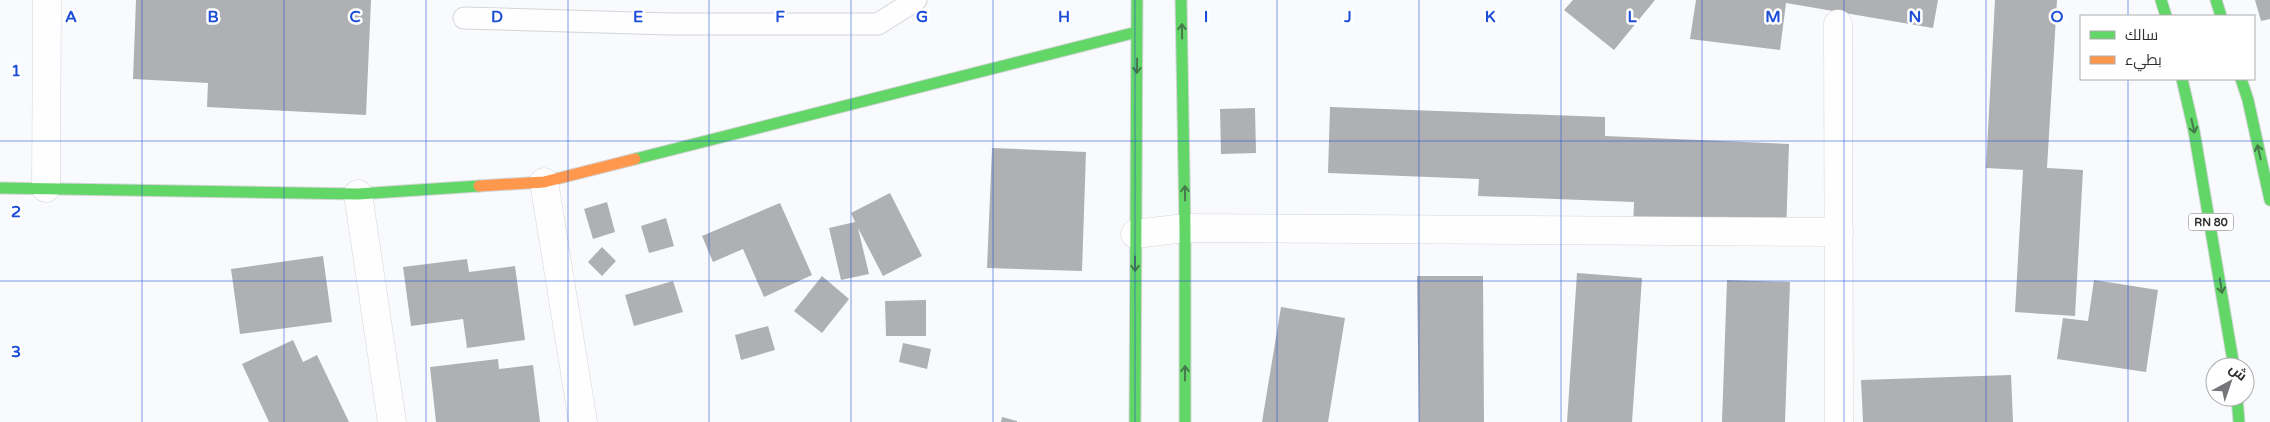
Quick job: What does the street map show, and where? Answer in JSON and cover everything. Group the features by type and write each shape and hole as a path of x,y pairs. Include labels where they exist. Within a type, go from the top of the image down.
{"street":[{"path":"46,188 47,0"},
{"path":"1135,422 1137,0"},
{"path":"1181,0 1185,228 1184,422"},
{"path":"2161,0 2166,15"},
{"path":"2216,0 2221,15"},
{"path":"1838,24 1839,422"},
{"path":"0,188 358,194 544,182 1137,32"},
{"name":"RN 80","path":"2182,80 2194,131 2232,357"},
{"path":"2241,80 2248,100 2270,200"},
{"path":"544,182 583,422"},
{"path":"358,194 392,422"},
{"path":"1135,234 1185,228 1839,232"},
{"path":"2238,407 2239,422"}],"lane":[{"path":"464,18 670,24 878,24 916,0"}],"building":[{"path":"136,0 371,0 366,115 207,107 208,83 133,79"},
{"path":"1573,0 1655,0 1614,50 1564,10"},
{"path":"1696,0 1938,0 1933,28 1786,3 1780,50 1690,39"},
{"path":"1995,0 2057,0 2047,168 2083,170 2075,316 2015,312 2023,170 1986,168"},
{"path":"2255,0 2270,0 2270,19 2261,21"},
{"path":"1330,107 1605,117 1605,136 1789,144 1786,234 1633,228 1634,202 1478,196 1479,179 1328,173"},
{"path":"1255,108 1256,153 1221,154 1220,109"},
{"path":"992,148 1086,152 1082,271 987,268"},
{"path":"890,193 922,256 883,276 858,228 869,274 841,280 829,228 855,222 851,213"},
{"path":"607,202 615,232 593,239 584,209"},
{"path":"780,203 812,275 764,297 743,249 713,262 702,236"},
{"path":"666,218 674,246 649,253 641,226"},
{"path":"602,247 616,261 602,276 588,262"},
{"path":"323,256 332,322 240,334 231,269"},
{"path":"467,259 469,272 515,266 525,340 467,348 463,319 411,326 403,267"},
{"path":"1577,273 1642,278 1632,422 1567,422"},
{"path":"822,276 849,299 822,333 794,311"},
{"path":"1417,276 1483,276 1484,422 1419,422"},
{"path":"1727,280 1790,282 1785,422 1722,422"},
{"path":"2094,280 2158,290 2146,372 2057,359 2063,318 2088,321"},
{"path":"673,281 683,312 634,326 625,295"},
{"path":"926,300 926,336 886,336 885,301"},
{"path":"1281,307 1345,318 1328,422 1262,422"},
{"path":"768,326 775,350 741,360 735,335"},
{"path":"293,340 303,362 317,355 349,422 269,422 242,364"},
{"path":"903,343 931,349 927,369 899,362"},
{"path":"498,359 499,369 533,365 540,422 436,422 430,367"},
{"path":"2011,375 2013,422 1863,422 1861,380"},
{"path":"1002,417 1017,421 1017,422 1001,422"}],"traffic: fast":[{"path":"1135,422 1137,0"},
{"path":"1181,0 1185,228 1185,422"},
{"path":"2161,0 2166,15"},
{"path":"2216,0 2221,15"},
{"path":"635,159 1137,32"},
{"path":"2182,80 2194,131 2232,357"},
{"path":"2241,80 2248,100 2270,200"},
{"path":"0,188 358,194 479,186"},
{"path":"2238,407 2239,422"}],"traffic: slow":[{"path":"479,186 544,182 635,159"}]}
